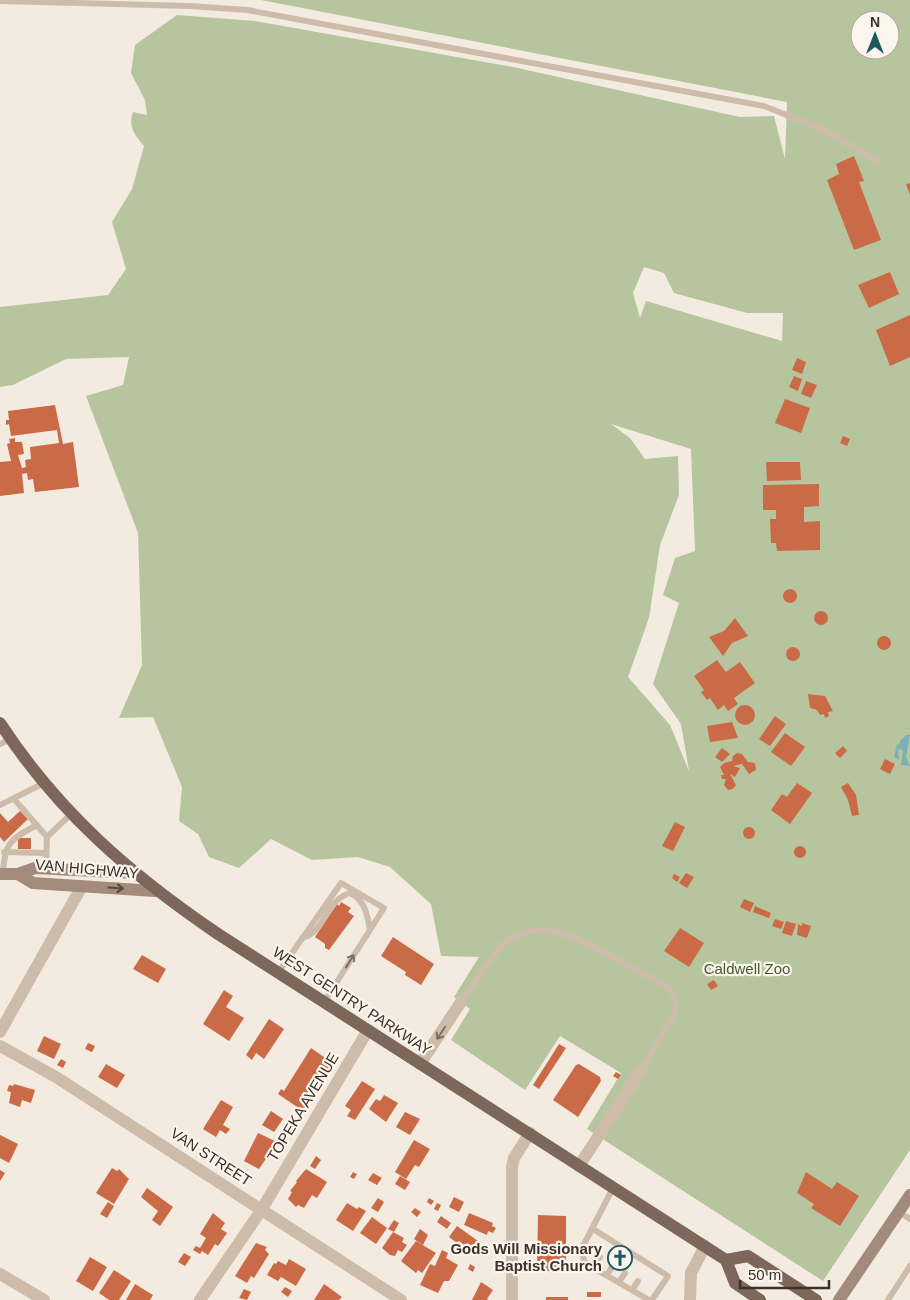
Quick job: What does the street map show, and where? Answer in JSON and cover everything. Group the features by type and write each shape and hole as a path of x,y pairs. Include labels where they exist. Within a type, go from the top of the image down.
{"main road":[{"name":"WEST GENTRY PARKWAY","path":"0,723 6,742 71,814 155,891 278,973 726,1260"},
{"name":"VAN HIGHWAY","path":"2,874 18,874 35,868 134,873"},
{"name":"VAN HIGHWAY","path":"18,874 33,884 155,891"},
{"path":"839,1300 910,1195"},
{"path":"760,1300 735,1283 726,1260 748,1256 816,1300"}],"street":[{"path":"0,1032 82,886"},
{"path":"420,1064 461,1002"},
{"name":"TOPEKA AVENUE","path":"200,1300 262,1209 368,1030"},
{"name":"VAN STREET","path":"0,1046 56,1077 401,1300"},
{"path":"579,1166 642,1069"},
{"path":"512,1300 512,1167 514,1158 530,1133"},
{"path":"690,1300 691,1273 705,1246"},
{"path":"0,1274 44,1300"}],"lane":[{"path":"0,1 190,6 280,15 764,106 819,128 877,160"},
{"path":"0,804 14,799 44,783"},
{"path":"14,799 47,837"},
{"path":"46,869 47,837 71,814"},
{"path":"2,874 4,852 18,835 37,826"},
{"path":"4,852 46,853"},
{"path":"278,973 341,883 384,908 324,1002"},
{"path":"302,938 313,935 340,896 350,893 358,897 362,903 368,915 370,930"},
{"path":"461,1002 499,948 514,937 540,930 570,935 667,986 672,991 676,1006 675,1014 642,1069"},
{"path":"593,1229 633,1259 668,1276 651,1300 585,1263 581,1250 613,1188"},
{"path":"899,1212 910,1219"},
{"path":"593,1268 600,1257"},
{"path":"607,1275 613,1265"},
{"path":"888,1300 910,1266"},
{"path":"619,1282 624,1273"},
{"path":"632,1290 638,1281"}],"green space":[{"name":"Caldwell Zoo","path":"261,0 910,0 910,1150 823,1281 587,1129 621,1073 560,1036 525,1090 451,1040 470,1009 454,997 479,957 441,956 431,904 390,867 358,857 312,860 271,839 239,868 209,857 198,834 179,821 182,787 153,717 119,718 142,665 138,533 86,396 123,385 129,357 66,359 13,385 0,387 0,307 108,295 126,269 112,222 132,189 144,146 135,134 131,122 133,112 147,115 145,100 131,73 135,45 177,15 255,21 513,67 740,117 774,116 785,159 787,102","holes":["644,267 664,273 674,293 747,313 783,313 782,341 646,301 640,318 633,293","611,424 691,449 695,551 675,558 663,595 679,603 653,684 681,724 689,771 670,725 628,677 649,618 660,545 679,495 678,456 645,459 630,438"]}],"water":[{"path":"906,735 910,735 906,757 910,766 901,765 903,751 900,748 898,751 899,760 894,757 897,744 899,745"}],"building":[{"path":"854,156 864,181 859,182 881,240 854,250 827,180 839,174 836,164"},
{"path":"910,183 910,195 906,184"},
{"path":"890,272 899,294 869,308 858,285"},
{"path":"910,315 910,357 890,366 876,330"},
{"path":"797,358 806,362 802,374 792,370"},
{"path":"794,376 802,379 798,391 789,387"},
{"path":"806,381 817,385 811,398 801,394"},
{"path":"785,399 810,408 801,433 775,423"},
{"path":"55,405 63,444 73,442 79,487 35,492 33,479 28,480 27,473 22,474 24,493 0,496 0,462 11,461 7,444 10,443 9,439 15,438 15,442 22,442 24,454 18,455 22,468 26,467 25,460 31,459 30,447 59,443 57,430 11,436 9,424 6,425 6,420 9,420 8,411"},
{"path":"843,436 850,439 847,446 840,443"},
{"path":"766,462 800,462 801,480 767,481"},
{"path":"819,484 819,506 804,507 804,522 820,521 820,550 777,551 776,543 771,543 770,519 776,519 776,510 763,510 763,485"},
{"path":"790,589 795,591 797,596 795,601 790,603 785,601 783,596 785,591"},
{"path":"821,611 826,613 828,618 826,623 821,625 816,623 814,618 816,613"},
{"path":"735,618 748,636 732,643 723,656 709,637 724,631"},
{"path":"884,636 889,638 891,643 889,648 884,650 879,648 877,643 879,638"},
{"path":"793,647 798,649 800,654 798,659 793,661 788,659 786,654 788,649"},
{"path":"717,660 726,672 740,662 755,683 734,698 738,704 728,711 724,705 718,710 710,698 707,700 701,692 704,690 694,676"},
{"path":"808,694 825,696 833,711 828,712 829,716 825,718 824,714 820,715 817,710 810,708"},
{"path":"745,705 752,708 755,715 752,722 745,725 738,722 735,715 738,708"},
{"path":"775,716 786,724 770,746 759,739"},
{"path":"732,722 738,738 710,742 707,726"},
{"path":"785,733 805,747 791,766 771,752"},
{"path":"843,746 847,751 840,758 835,753"},
{"path":"722,748 730,754 722,762 715,757"},
{"path":"737,753 742,754 748,762 755,763 756,770 749,774 742,764 733,766 740,768 735,777 730,774 736,785 733,789 728,790 724,785 726,779 722,779 721,775 724,775 720,767 724,763 732,761 733,756"},
{"path":"885,759 895,764 890,774 880,769"},
{"path":"797,783 812,793 790,824 771,810 782,794 787,797"},
{"path":"848,783 856,795 859,815 852,816 848,800 841,787"},
{"path":"20,811 28,819 4,842 0,837 0,813 8,822"},
{"path":"675,822 685,827 673,851 662,846"},
{"path":"751,827 754,828 754,838 747,839 744,838 743,831 744,828"},
{"path":"18,838 31,838 31,849 18,849"},
{"path":"798,846 802,846 806,852 802,858 798,858 794,854 794,850"},
{"path":"686,873 694,877 687,888 679,883"},
{"path":"674,874 680,877 677,882 672,878"},
{"path":"744,899 754,903 750,912 740,907"},
{"path":"341,902 351,908 348,912 354,916 329,950 325,948 325,944 315,937 337,904 339,906"},
{"path":"755,906 771,913 769,918 753,912"},
{"path":"775,919 784,922 781,929 772,926"},
{"path":"786,921 796,924 792,936 782,933"},
{"path":"802,923 811,926 807,938 797,935 798,924 802,926"},
{"path":"680,928 704,943 689,967 664,951"},
{"path":"393,937 434,964 421,985 405,975 406,972 381,956"},
{"path":"142,955 166,969 158,983 133,969"},
{"path":"714,980 718,986 711,990 707,984"},
{"path":"224,990 233,996 226,1007 244,1018 229,1041 203,1024"},
{"path":"269,1019 284,1029 264,1059 256,1053 252,1060 246,1055"},
{"path":"44,1036 61,1044 54,1059 37,1051"},
{"path":"88,1043 95,1046 92,1052 85,1049"},
{"path":"559,1044 566,1048 539,1089 533,1085"},
{"path":"311,1048 334,1064 303,1111 278,1094 281,1089 284,1091"},
{"path":"61,1059 66,1062 63,1068 57,1065"},
{"path":"106,1064 125,1075 117,1088 98,1077"},
{"path":"579,1064 600,1077 601,1081 578,1117 553,1100 576,1065"},
{"path":"616,1072 621,1075 618,1079 613,1076"},
{"path":"362,1081 375,1089 355,1120 347,1116 351,1110 345,1106"},
{"path":"14,1084 35,1090 31,1103 22,1100 20,1107 9,1103 11,1092 7,1091 9,1085 13,1086"},
{"path":"384,1095 398,1103 386,1122 369,1109 376,1099 380,1101"},
{"path":"221,1100 233,1107 223,1125 230,1129 226,1134 220,1130 216,1137 203,1129"},
{"path":"271,1111 283,1119 274,1132 262,1125"},
{"path":"405,1112 420,1119 410,1135 396,1127"},
{"path":"258,1133 277,1142 259,1169 244,1161"},
{"path":"0,1135 18,1144 9,1163 0,1158"},
{"path":"414,1140 430,1149 419,1167 415,1165 406,1179 395,1172"},
{"path":"316,1156 321,1160 315,1169 310,1166"},
{"path":"112,1168 117,1171 119,1169 129,1179 114,1204 96,1193"},
{"path":"306,1169 327,1182 317,1198 312,1195 304,1208 298,1205 296,1207 288,1199 292,1192 290,1191"},
{"path":"0,1170 5,1173 0,1181"},
{"path":"353,1172 357,1174 354,1179 350,1177"},
{"path":"806,1172 832,1189 837,1182 859,1196 840,1226 811,1208 814,1204 797,1193"},
{"path":"373,1173 382,1178 377,1185 368,1180"},
{"path":"400,1176 410,1182 405,1190 395,1184"},
{"path":"147,1188 173,1207 160,1226 152,1220 158,1211 141,1197"},
{"path":"454,1197 464,1202 459,1212 449,1207"},
{"path":"378,1198 384,1202 378,1212 371,1208"},
{"path":"429,1198 434,1201 431,1205 427,1202"},
{"path":"108,1202 114,1206 107,1218 100,1214"},
{"path":"347,1203 357,1209 359,1207 366,1211 353,1231 336,1220"},
{"path":"437,1203 441,1205 438,1211 434,1209"},
{"path":"415,1208 421,1212 417,1217 411,1212"},
{"path":"213,1213 225,1223 221,1229 227,1233 218,1246 215,1244 208,1255 202,1251 200,1254 193,1250 196,1246 200,1248 206,1238 200,1234"},
{"path":"469,1213 493,1223 492,1226 496,1228 493,1233 488,1231 487,1235 464,1225"},
{"path":"538,1215 566,1216 566,1271 537,1271"},
{"path":"441,1216 451,1223 447,1229 437,1222"},
{"path":"372,1217 387,1228 376,1244 360,1233"},
{"path":"394,1220 399,1223 394,1232 388,1229"},
{"path":"457,1226 478,1241 473,1247 467,1243 465,1246 459,1241 457,1243 449,1237"},
{"path":"420,1229 428,1235 423,1245 414,1239"},
{"path":"393,1232 404,1238 402,1242 407,1245 402,1252 398,1250 395,1256 390,1255 382,1248"},
{"path":"416,1241 436,1253 422,1273 418,1270 416,1273 401,1261"},
{"path":"256,1243 267,1247 265,1250 269,1254 254,1278 251,1276 247,1283 235,1276"},
{"path":"442,1250 448,1253 446,1258 458,1265 449,1281 444,1281 438,1293 420,1285 430,1264 435,1266"},
{"path":"184,1253 191,1257 185,1266 178,1262"},
{"path":"90,1257 107,1267 93,1291 76,1281"},
{"path":"289,1259 306,1269 296,1286 281,1277 278,1281 267,1275 274,1263 276,1264 278,1261 286,1265"},
{"path":"470,1264 475,1267 473,1272 468,1269"},
{"path":"114,1270 131,1281 119,1300 109,1300 99,1293"},
{"path":"481,1282 493,1290 487,1299 489,1300 472,1300"},
{"path":"135,1284 153,1295 150,1300 126,1300"},
{"path":"324,1284 342,1297 339,1300 314,1300"},
{"path":"285,1287 292,1291 288,1297 281,1292"},
{"path":"244,1289 251,1292 247,1300 239,1298"},
{"path":"587,1292 601,1292 601,1297 587,1297"},
{"path":"546,1297 568,1297 568,1300 546,1300"}],"place":[{"name":"Gods Will Missionary Baptist Church","path":"620,1258"}]}
